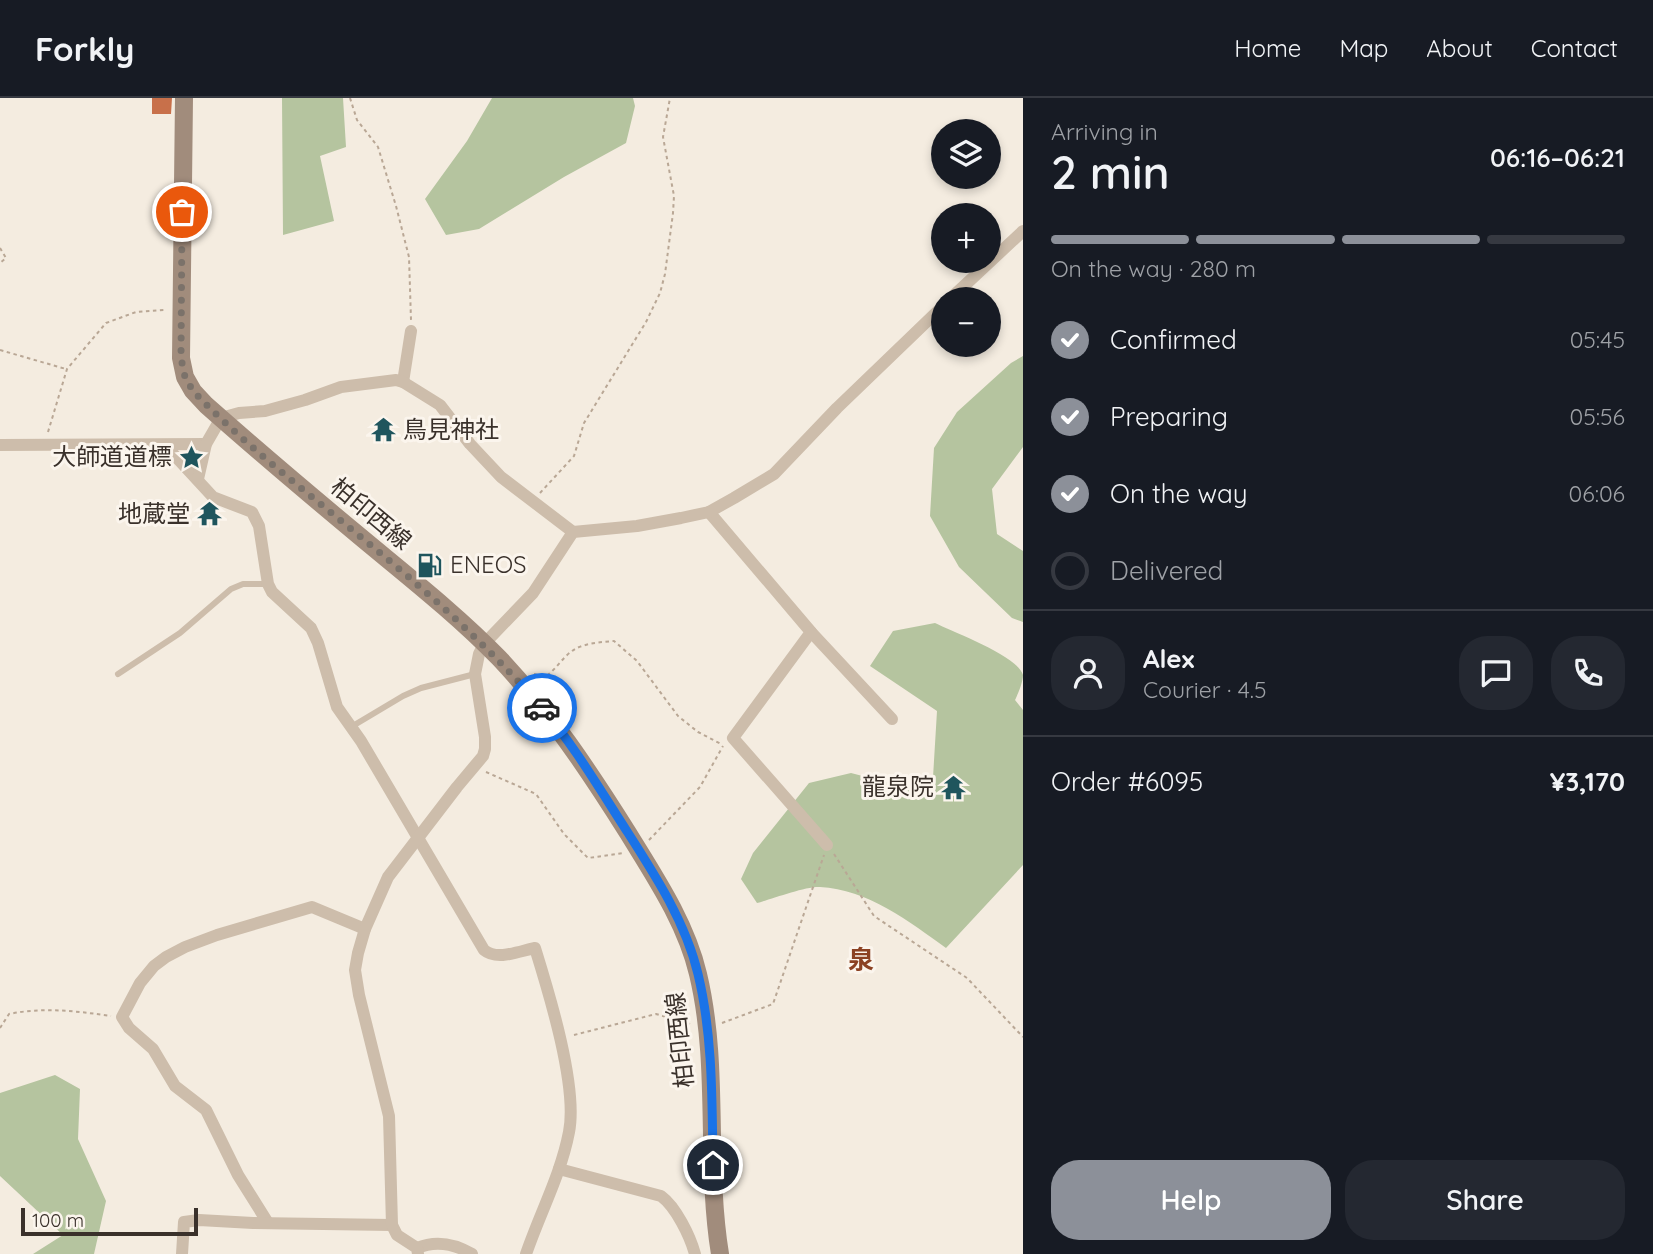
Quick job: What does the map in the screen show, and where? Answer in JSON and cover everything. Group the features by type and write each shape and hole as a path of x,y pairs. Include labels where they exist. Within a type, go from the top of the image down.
{"main road":[{"name":"柏印西線","path":"184,98 180,310 181,358 185,377 193,391 221,418 422,588 515,676 574,751 639,850 676,914 689,947 703,999 707,1029 713,1183 720,1254"}],"street":[{"path":"963,287 1023,231"},
{"path":"198,479 206,444 221,418 305,401 341,387 384,381 403,382 440,405 486,463 573,532 637,526 709,512 774,474 837,408 931,318"},
{"path":"403,382 411,331"},
{"path":"0,445 206,444"},
{"path":"166,445 213,497 252,512 259,526 268,584 272,592 312,628 337,707 383,778 484,950 490,955 499,955 535,948 547,984 571,1112 570,1130 559,1169 526,1254"},
{"path":"709,512 811,632 892,719"},
{"path":"472,1254 456,1246 439,1244 427,1244 418,1251 397,1235 392,1225 389,1116 355,971 365,929 388,877 483,757 485,750 475,674 479,654 484,644 533,593 573,532"},
{"path":"811,632 733,738 827,845"},
{"path":"268,1223 238,1175 206,1110 174,1086 153,1049 122,1017 154,966 185,947 206,939 312,907 365,929"},
{"path":"559,1169 661,1196 671,1207 695,1254"},
{"path":"182,1254 184,1222 199,1220 392,1225"}],"lane":[{"path":"118,674 180,633 231,589 243,584 268,584"},
{"path":"351,727 403,695 475,674"}],"path":[{"path":"350,98 357,120 378,147 403,232 409,257 411,331"},
{"path":"533,501 573,456 584,423 660,293 665,274 674,196 663,136 670,98"},
{"path":"0,248 6,258 0,263"},
{"path":"45,445 67,369 106,323 136,312 180,310"},
{"path":"0,351 67,369"},
{"path":"474,766 536,794 564,834 588,859 639,850 699,787 723,745 698,732 678,716 637,661 614,641 574,650 545,677 523,671 515,676"},
{"path":"559,1039 656,1014 707,1029 773,1004 827,845"},
{"path":"827,845 874,916 967,978 1023,1037"},
{"path":"0,1028 9,1014 30,1010 74,1011 122,1017"}],"green space":[{"path":"282,98 343,98 346,147 320,156 334,221 283,235"},
{"path":"492,98 633,98 635,106 626,143 479,229 446,235 425,199 467,141"},
{"path":"1023,356 1023,447 992,489 997,534 1023,551 1023,622 1012,618 959,567 930,516 934,448 957,412 1011,363"},
{"path":"935,623 1010,660 1023,675 1015,700 1023,710 1023,865 946,948 887,908 837,889 806,889 757,903 741,879 753,853 809,783 851,773 932,794 937,711 870,666 893,631"},
{"path":"55,1075 80,1089 78,1139 106,1201 94,1254 33,1254 63,1235 0,1176 0,1093"}],"building":[{"path":"152,98 172,98 171,114 152,114"}],"way so far":[{"path":"182,212 181,358 185,377 193,391 295,483 458,619 499,659 542,708"}],"place":[{"name":"鳥見神社","path":"383,430"},
{"name":"大師道道標","path":"192,457"},
{"name":"地蔵堂","path":"210,514"},
{"name":"ENEOS","path":"430,565"},
{"name":"龍泉院","path":"954,787"}],"district":[{"name":"泉","path":"861,960"}],"route":[{"path":"542,708 603,793 639,850 676,914 689,947 697,971 707,1029 713,1165"}]}
